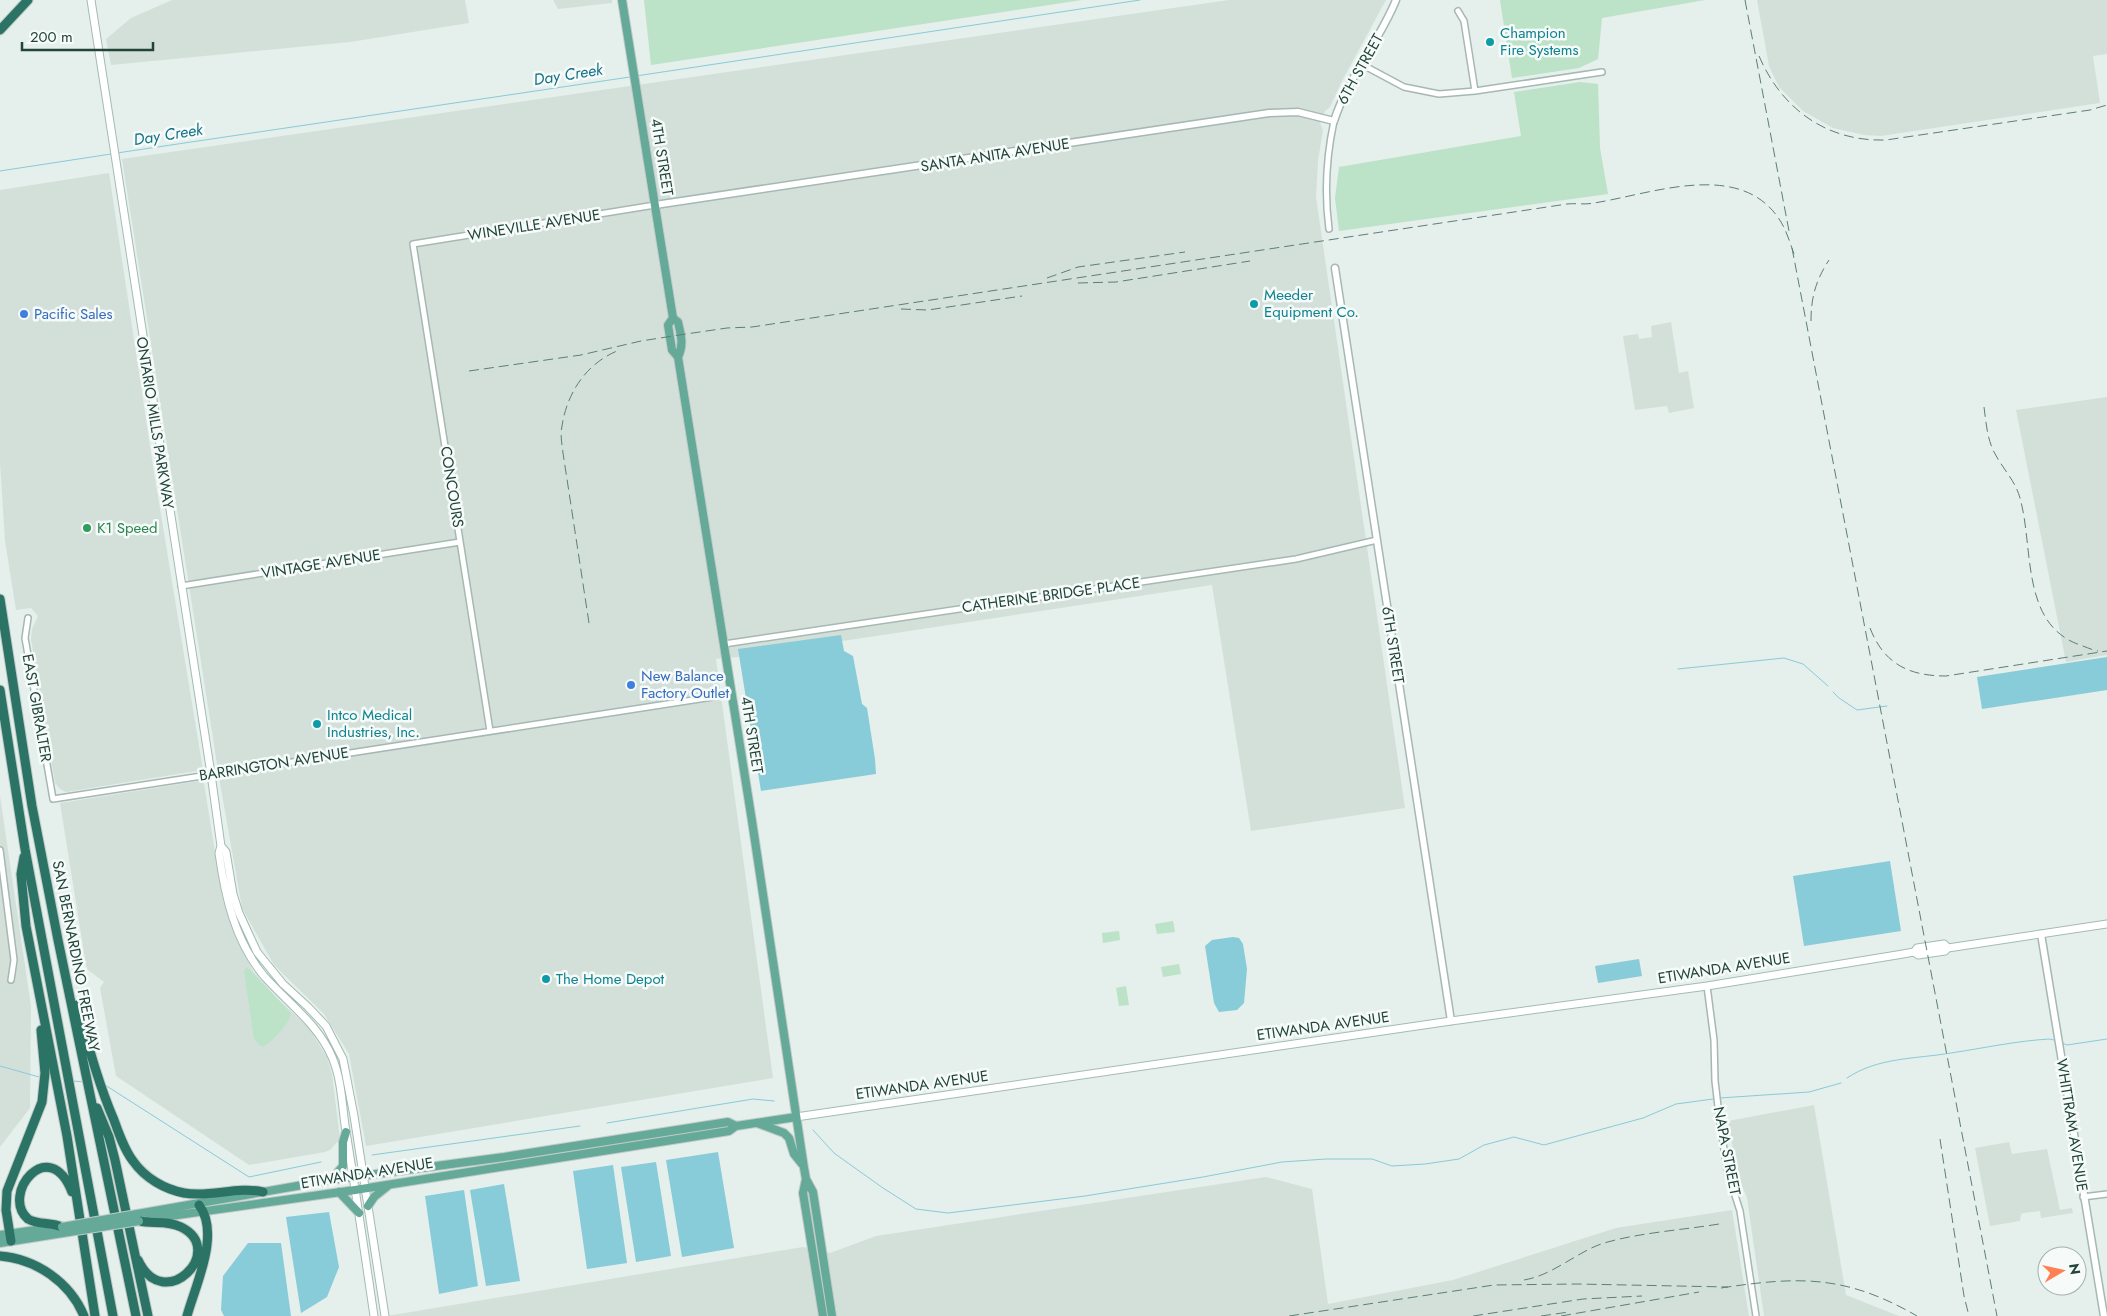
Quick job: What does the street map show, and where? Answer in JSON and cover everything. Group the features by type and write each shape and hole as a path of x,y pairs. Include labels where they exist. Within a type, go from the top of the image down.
{"highway":[{"path":"0,30 28,0"},
{"name":"SAN BERNARDINO FREEWAY","path":"0,599 32,806 136,1316"},
{"name":"SAN BERNARDINO FREEWAY","path":"0,690 25,850 113,1316"},
{"path":"7,1237 7,1191 39,1112 45,1077 39,1018 28,949 22,874 25,850"},
{"path":"26,926 56,1079 81,1221 95,1316"},
{"path":"58,940 64,955 100,1083 127,1151 133,1161 150,1178 167,1188 186,1194 253,1190 263,1192"},
{"path":"88,1082 109,1137 148,1316"},
{"path":"62,1230 31,1221 19,1209 16,1198 18,1186 23,1177 29,1172 38,1168 48,1168 62,1175 70,1185 81,1221"},
{"path":"187,1316 206,1255 201,1208"},
{"path":"131,1239 141,1266 145,1272 158,1281 169,1283 177,1281 194,1266 197,1247 192,1236 186,1230 170,1223 138,1217"},
{"path":"0,1256 25,1261 53,1276 75,1299 84,1316"}],"main road":[{"name":"ONTARIO MILLS PARKWAY","path":"90,0 211,774 221,846 219,853 226,898 242,941 263,974 321,1036 333,1058 339,1083 354,1177 374,1316"},
{"name":"4TH STREET","path":"622,0 673,318 668,325 672,350 678,357 732,694 806,1179"},
{"name":"ONTARIO MILLS PARKWAY","path":"221,846 226,852 237,907 257,952 283,984 316,1015 335,1041 346,1070 385,1316"},
{"name":"ETIWANDA AVENUE","path":"0,1243 7,1237 201,1208 355,1190 729,1131 736,1126 1451,1021 1707,986 1914,952 1917,948 1944,944 1948,948 2107,924"},
{"path":"339,1083 345,1085 349,1110 354,1116"},
{"name":"ETIWANDA AVENUE","path":"201,1208 263,1192 331,1180 504,1157 728,1122 736,1126"},
{"path":"757,1123 768,1128 775,1128 786,1136 794,1154 804,1168"},
{"path":"331,1180 343,1166 343,1142 346,1132"},
{"path":"806,1179 803,1193 823,1316"},
{"path":"806,1179 813,1192 832,1316"},
{"path":"368,1206 374,1197 390,1184"},
{"path":"339,1192 359,1213"}],"street":[{"name":"6TH STREET","path":"1329,229 1325,174 1334,121 1344,95 1396,0"},
{"path":"1458,11 1464,22 1475,91"},
{"path":"1361,64 1394,83 1421,92 1448,94 1602,72"},
{"name":"SANTA ANITA AVENUE","path":"655,205 1268,113 1298,112 1334,121"},
{"name":"WINEVILLE AVENUE","path":"413,244 655,205"},
{"name":"CONCOURS","path":"413,244 490,731"},
{"name":"6TH STREET","path":"1335,268 1451,1021"},
{"name":"CATHERINE BRIDGE PLACE","path":"724,644 1296,559 1377,540"},
{"name":"VINTAGE AVENUE","path":"181,586 460,542"},
{"name":"EAST GIBRALTER","path":"28,618 25,638 53,799"},
{"name":"BARRINGTON AVENUE","path":"53,799 732,694"},
{"path":"0,850 14,960 11,980"},
{"name":"WHITTRAM AVENUE","path":"2041,934 2104,1316"},
{"name":"NAPA STREET","path":"1707,986 1714,1040 1714,1081 1719,1115 1728,1170 1740,1211 1756,1316"},
{"path":"2083,1197 2107,1194"}],"shaded area":[{"path":"172,0 465,0 469,23 350,42 111,65 106,39 131,18"},
{"path":"553,0 612,0 612,3 558,9"},
{"path":"1229,0 1386,0 1320,123 1323,130 1318,161 1316,197 1405,808 1251,831 1212,585 716,659 773,1078 366,1146 349,1054 324,1014 274,965 242,908 220,783 122,159"},
{"path":"1757,0 2107,0 2107,54 2093,56 2100,103 1881,136 1864,135 1833,128 1803,111 1779,87 1769,66"},
{"path":"109,173 153,466 203,770 66,792 55,783 31,639 32,629 38,616 31,608 16,610 5,541 0,463 0,190"},
{"path":"1671,322 1679,373 1688,371 1694,408 1669,413 1667,406 1635,410 1623,336 1638,334 1639,339 1652,337 1651,326"},
{"path":"2107,397 2107,655 2066,662 2016,410"},
{"path":"199,781 204,783 222,896 237,940 253,971 277,998 309,1028 327,1057 332,1074 340,1139 330,1150 325,1152 249,1165 116,1076 100,988 104,982 88,970 86,965 60,803"},
{"path":"0,796 31,1006 30,1108 0,1147"},
{"path":"1814,1105 1846,1295 1899,1316 1764,1316 1747,1198 1738,1175 1728,1121"},
{"path":"2009,1142 2012,1154 2047,1149 2060,1210 2072,1208 2073,1213 2041,1218 2040,1211 2024,1213 2021,1214 2020,1221 1990,1226 1975,1148"},
{"path":"1266,1177 1312,1189 1328,1304 1453,1280 1616,1228 1732,1210 1749,1316 387,1316 803,1247 830,1253 876,1236"}],"green space":[{"path":"644,0 1082,0 651,65"},
{"path":"1500,0 1705,0 1602,18 1598,59 1579,68 1512,78"},
{"path":"1580,82 1598,84 1600,148 1608,194 1339,231 1335,198 1339,167 1521,136 1514,92"},
{"path":"1173,921 1175,932 1157,934 1155,924"},
{"path":"1119,931 1120,940 1103,943 1102,933"},
{"path":"1179,964 1181,974 1163,977 1161,967"},
{"path":"247,967 291,1013 279,1033 262,1047 254,1039 244,971"},
{"path":"1126,986 1129,1005 1119,1006 1116,988"}],"water":[{"path":"841,635 844,651 853,656 862,704 867,708 876,774 761,791 738,649"},
{"path":"2107,657 2107,690 1982,709 1977,677"},
{"path":"1890,861 1901,931 1804,946 1793,876"},
{"path":"1239,938 1243,944 1247,969 1244,1003 1237,1010 1219,1012 1214,1003 1205,946 1212,940"},
{"path":"1639,959 1642,976 1598,983 1595,966"},
{"path":"718,1152 734,1248 682,1257 666,1160"},
{"path":"656,1162 671,1256 636,1262 621,1167"},
{"path":"613,1165 627,1263 587,1269 573,1171"},
{"path":"504,1184 520,1281 486,1286 470,1190"},
{"path":"464,1190 478,1286 439,1294 425,1196"},
{"path":"329,1212 339,1267 327,1297 301,1313 286,1217"},
{"path":"248,1243 281,1243 291,1316 224,1316 221,1310 223,1276"}],"waterway":[{"name":"Day Creek","path":"636,76 1140,0"},
{"name":"Day Creek","path":"117,153 630,77"},
{"name":"Day Creek","path":"0,171 111,154"},
{"path":"1678,669 1784,658 1803,664 1828,686"},
{"path":"1833,692 1857,710 1887,706"},
{"path":"2062,1043 2067,1045 2107,1039"},
{"path":"1847,1078 1859,1071 1884,1062 2024,1041 2054,1040"},
{"path":"0,1066 39,1077"},
{"path":"73,1081 84,1082"},
{"path":"1720,1098 1809,1092 1841,1083"},
{"path":"105,1085 249,1177 321,1162"},
{"path":"607,1123 753,1099 774,1101"},
{"path":"813,1130 834,1153 916,1209 948,1213 1085,1196 1282,1162 1326,1159 1372,1159 1392,1166 1459,1159 1484,1145 1514,1137 1544,1145 1643,1118 1676,1104 1713,1099"},
{"path":"372,1155 580,1126"}],"railway":[{"path":"1745,0 1789,231"},
{"path":"1759,56 1780,92 1809,119 1826,129 1865,139 1886,140 2090,110 2107,105"},
{"path":"469,371 581,355 641,341 686,334 727,328 752,327 1567,204 1591,204 1668,188 1695,185 1720,185 1743,191 1764,202 1781,222 1794,254"},
{"path":"1792,248 1997,1316"},
{"path":"1047,278 1078,267 1185,252"},
{"path":"1811,321 1815,289 1829,260"},
{"path":"1078,283 1116,282 1250,261"},
{"path":"901,309 928,310 1022,296"},
{"path":"589,623 561,440 561,429 568,402 580,381 596,364 617,351"},
{"path":"1984,407 1987,430 1992,447 2015,485 2020,498 2029,561 2038,602 2047,620 2061,635 2080,645 2098,651"},
{"path":"1870,628 1883,651 1890,659 1899,666 1920,674 1946,676 2107,651"},
{"path":"1940,1139 1964,1296 1969,1316"},
{"path":"1524,1280 1544,1274 1591,1248 1614,1240 1719,1224"},
{"path":"1721,1288 1775,1282 1822,1282 1868,1293 1917,1316"},
{"path":"1289,1316 1494,1285 1577,1284 1728,1287"},
{"path":"1561,1316 1699,1292"},
{"path":"1473,1316 1583,1299 1642,1296"},
{"path":"1541,1316 1569,1312"}],"place":[{"name":"Champion Fire Systems","path":"1490,42"},
{"name":"Meeder Equipment Co.","path":"1254,304"},
{"name":"Pacific Sales","path":"24,314"},
{"name":"K1 Speed","path":"87,528"},
{"name":"New Balance Factory Outlet","path":"631,685"},
{"name":"Intco Medical Industries, Inc.","path":"317,724"},
{"name":"The Home Depot","path":"546,979"}]}
